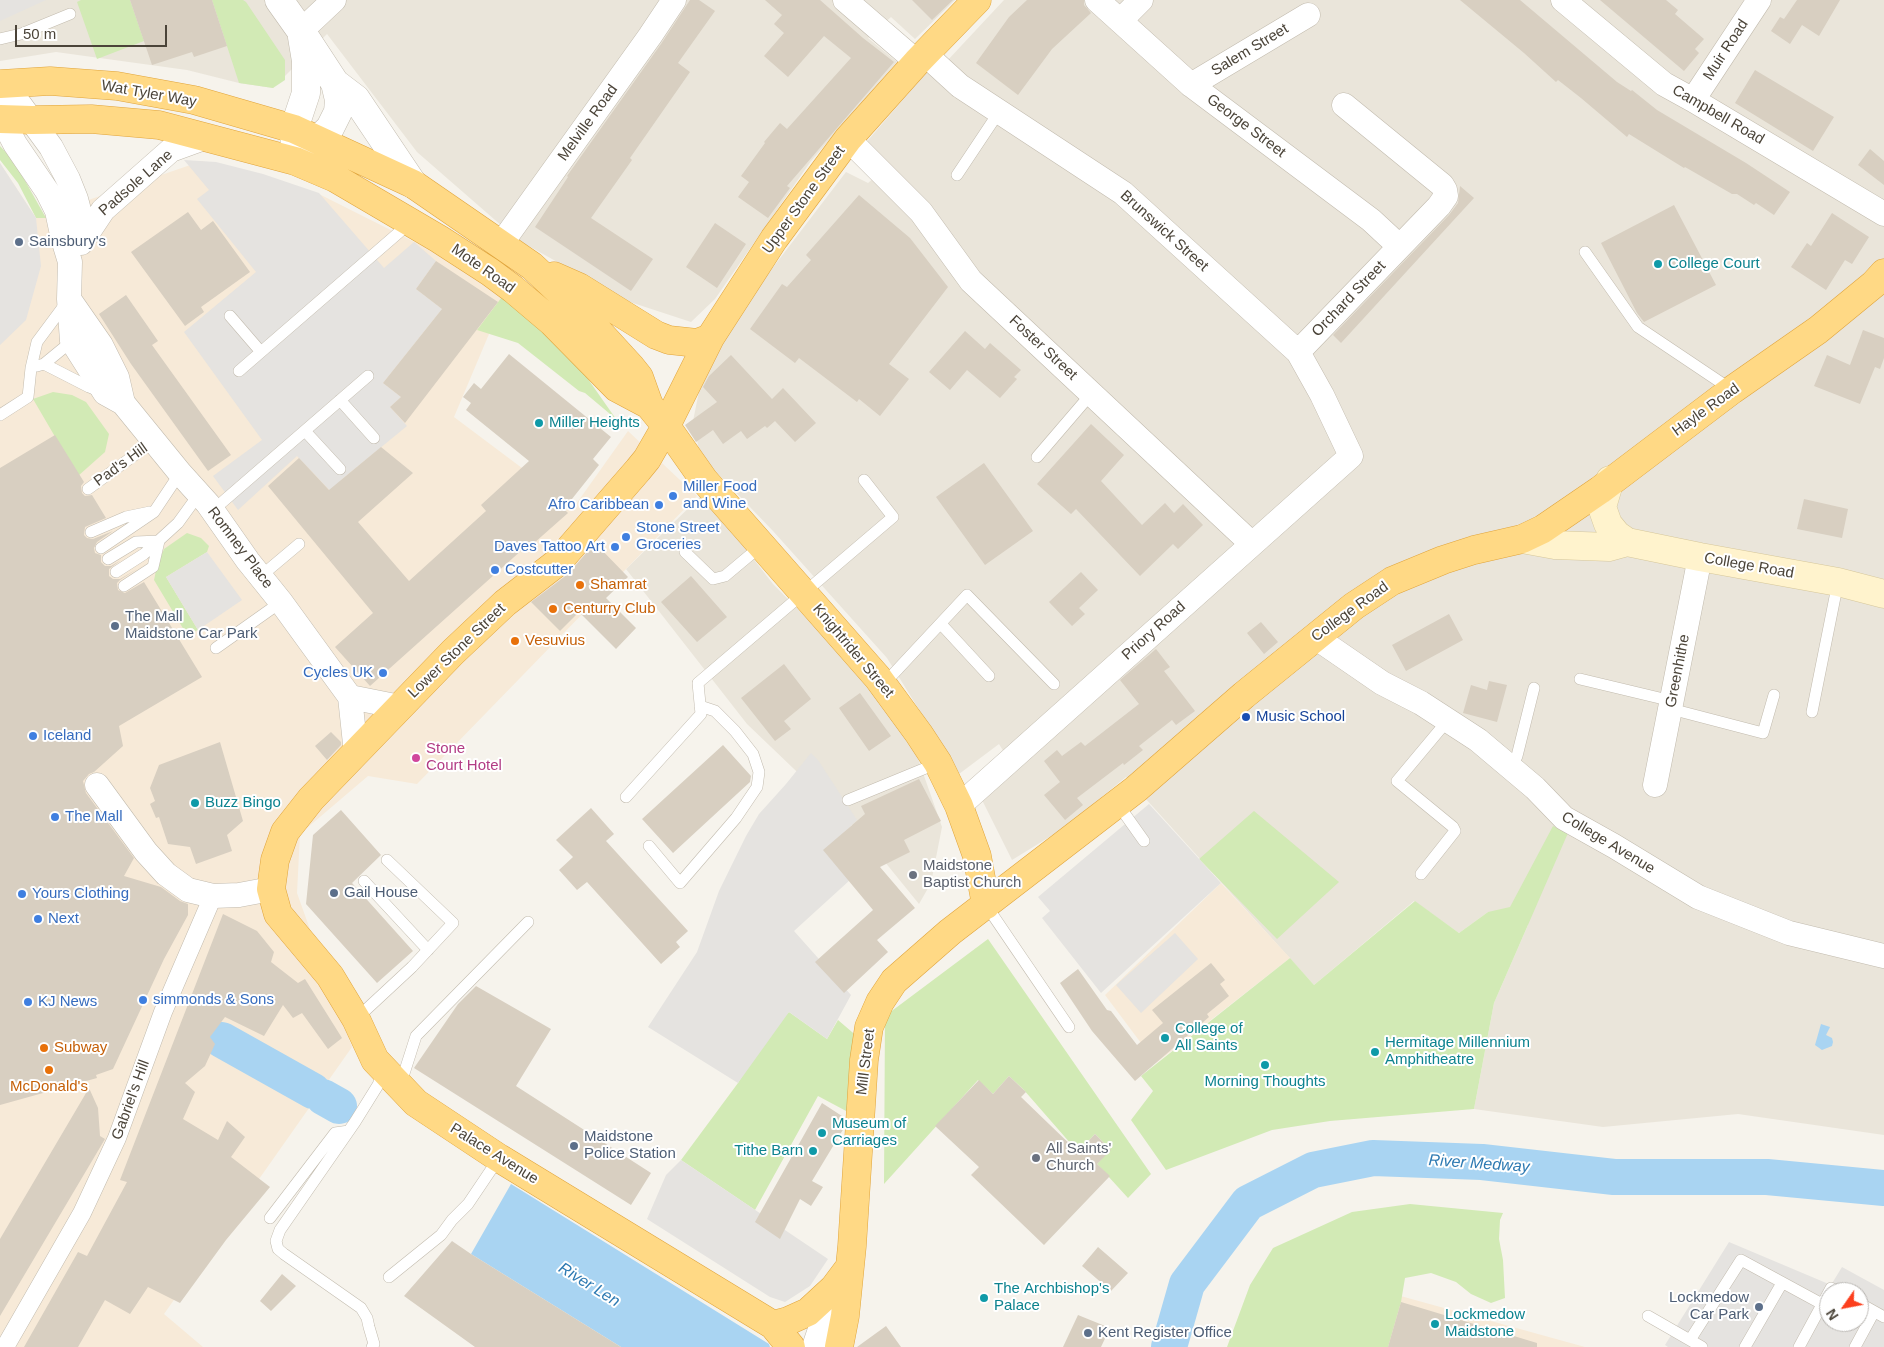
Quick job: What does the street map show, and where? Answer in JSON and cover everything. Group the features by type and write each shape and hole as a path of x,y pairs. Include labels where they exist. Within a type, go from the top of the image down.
{"highway":[{"name":"Upper Stone Street","path":"666,426 710,338 774,239 848,139 921,58 977,0"},
{"name":"Wat Tyler Way","path":"3,108 50,81 117,86 194,100 294,129"},
{"name":"Wat Tyler Way","path":"3,108 32,120 91,119 159,125 295,161"},
{"name":"Mote Road","path":"294,129 413,184 532,266 576,308 631,367 639,377 649,405 666,426"},
{"name":"Mote Road","path":"295,161 335,178 490,272 552,322 617,388 649,405"},
{"path":"532,266 579,287 663,338 697,343 710,338"},
{"name":"Hayle Road","path":"1522,539 1542,530 1562,516 1732,390 1818,330 1874,284 1884,273"},
{"name":"Knightrider Street","path":"666,426 704,480 883,685 938,763 959,806 977,856 986,905"},
{"name":"Lower Stone Street","path":"271,889 275,860 284,832 311,799 454,652 505,603 558,562 642,465 666,426"},
{"name":"College Road","path":"986,905 1117,803 1314,637 1354,606 1392,581 1443,560 1474,550 1522,539"},
{"name":"Palace Avenue","path":"271,889 278,914 317,960 356,1019 375,1060 416,1103 499,1158 773,1325 790,1347"},
{"name":"Mill Street","path":"842,1278 852,1246 864,1060 869,1027 880,1002 894,981 950,932 986,905"},
{"path":"773,1325 788,1322 808,1312 842,1278"},
{"path":"839,1347 845,1316 842,1278"}],"main road":[{"path":"1610,480 1602,507 1608,524 1617,535 1627,542"},
{"name":"College Road","path":"1522,539 1555,545 1609,547 1627,542 1838,582 1884,594"}],"street":[{"name":"Mote Road","path":"279,0 335,83 340,100 338,112 330,128 320,140 295,161"},
{"path":"301,30 334,0"},
{"name":"Melville Road","path":"501,244 674,0"},
{"name":"Brunswick Street","path":"845,0 960,86 1123,193 1298,352 1352,456"},
{"name":"George Street","path":"1097,0 1191,84 1371,220 1399,246"},
{"path":"1120,21 1141,0"},
{"name":"Campbell Road","path":"1563,0 1664,84 1884,214"},
{"name":"Muir Road","path":"1693,100 1759,0"},
{"name":"Salem Street","path":"1191,84 1308,15"},
{"name":"Mote Road","path":"295,161 294,129 306,93 306,61 301,30"},
{"name":"Mote Road","path":"335,83 356,99 413,184"},
{"name":"Orchard Street","path":"1298,352 1439,206 1446,196 1442,185 1344,105"},
{"name":"Romney Place","path":"3,108 57,211 63,240 76,252"},
{"name":"Romney Place","path":"32,120 50,147 71,186 81,218 69,299 72,341 114,398 154,441 205,502 350,697 356,753"},
{"name":"Padsole Lane","path":"76,252 103,210 171,150 204,138"},
{"name":"Foster Street","path":"848,139 921,212 971,281 1252,544"},
{"name":"Romney Place","path":"69,299 101,345 117,377 114,398"},
{"name":"Priory Road","path":"959,806 1352,456"},
{"name":"Greenhithe","path":"1655,785 1700,557"},
{"name":"College Avenue","path":"1314,637 1382,683 1421,703 1478,740 1512,767 1564,818 1698,897 1789,933 1884,956"},
{"path":"350,697 400,707"},
{"path":"96,785 146,852 166,874 188,890 213,896 239,895 271,889"},
{"name":"Gabriel's Hill","path":"5,1347 82,1213 117,1138 163,1012 213,896"},
{"name":"Mill Street","path":"814,1347 842,1278"}],"lane":[{"path":"0,39 21,34 70,14"},
{"path":"958,175 999,112"},
{"path":"239,371 410,222"},
{"path":"1585,252 1638,327 1732,390"},
{"path":"0,415 28,398 31,368 37,342 69,299"},
{"path":"230,316 261,352"},
{"path":"31,368 44,364 72,341"},
{"path":"44,364 89,388 114,398"},
{"path":"116,572 133,562 205,502 305,431 368,376"},
{"path":"1038,457 1091,394"},
{"path":"340,400 374,438"},
{"path":"305,431 340,469"},
{"name":"Pad's Hill","path":"88,489 154,441"},
{"path":"101,548 154,512 180,473"},
{"path":"626,797 700,714 698,683 893,518 864,480"},
{"path":"91,532 126,517 154,512"},
{"path":"108,559 136,542 159,541"},
{"path":"124,586 153,567 159,541"},
{"path":"261,576 299,544"},
{"path":"685,552 713,579 725,576 762,545"},
{"path":"1812,712 1838,582"},
{"path":"883,685 967,596 1054,684"},
{"path":"216,648 281,602"},
{"path":"941,624 988,676"},
{"path":"1580,679 1763,733 1774,695"},
{"path":"1512,767 1517,756 1534,688"},
{"path":"649,846 680,883 736,818 756,787 759,772 753,754 735,731 715,712 700,706"},
{"path":"1421,874 1454,831 1453,827 1397,781 1448,720"},
{"path":"848,800 938,763"},
{"path":"1117,803 1144,841"},
{"path":"356,1019 454,923 387,860"},
{"path":"364,881 428,950"},
{"path":"986,905 1069,1027"},
{"path":"374,1346 367,1318 361,1308 278,1249 276,1241 280,1230 349,1131 378,1085 392,1079 416,1036 528,922"},
{"path":"270,1218 335,1133 349,1131"},
{"path":"389,1277 441,1235 452,1220 468,1204 499,1158"},
{"path":"1690,1340 1741,1260 1819,1302"},
{"path":"1745,1347 1782,1282"},
{"path":"1799,1347 1819,1310"},
{"path":"1855,1347 1879,1314"},
{"path":"1648,1316 1702,1347"}],"shaded area":[{"path":"0,0 955,0 915,39 891,17 868,38 897,62 811,161 715,299 691,322 627,301 518,240 417,152 327,34 273,88 239,83 187,70 56,52 0,61"},
{"path":"0,0 46,0 0,21"},
{"path":"1004,0 1884,0 1884,1135 1738,1114 1603,1127 1474,1109 1494,1003 1528,925 1488,912 1459,933 1414,901 1314,985 1126,777 1064,828 1012,860 982,800 1015,770 999,744 959,774 887,658 773,531 700,455 693,421 704,367 732,321 846,172 868,183 888,166 863,146 927,72 955,98 969,78 947,61"},
{"path":"184,160 216,162 263,174 319,193 384,268 414,242 436,261 416,289 442,309 383,383 401,397 390,407 407,426 341,480 337,498 297,456 238,510 213,476 262,440 184,332 256,272 197,199 209,190"},
{"path":"202,161 319,194 508,289 454,417 574,507 628,431 697,496 417,784 368,776 300,834 297,893 352,1047 164,1314 203,1347 0,1347 0,163 36,218"},
{"name":"Sainsbury's","path":"0,163 36,218 41,266 26,320 0,345"},
{"path":"703,494 773,584 857,669 916,753 942,827 931,883 919,904 863,835 747,724 626,569"},
{"path":"207,552 242,600 198,630 166,577"},
{"path":"811,753 818,760 857,820 825,851 850,880 794,931 851,995 827,1039 789,1012 738,1083 648,1027 697,952 719,891 759,814"},
{"path":"1149,804 1221,883 1101,993 1042,918 1050,911 1038,897"},
{"path":"1221,883 1290,958 1156,1063 1105,995"},
{"path":"1175,933 1198,959 1141,1013 1116,985"},
{"path":"681,1160 828,1259 810,1286 785,1302 770,1297 647,1219 666,1175"},
{"name":"Lockmedow Car Park","path":"1729,1242 1824,1282 1819,1282 1819,1332 1869,1332 1869,1282 1833,1282 1842,1267 1884,1290 1884,1347 1668,1347 1665,1345"},
{"name":"Lockmedow Maidstone","path":"1397,1295 1585,1347 1382,1347"}],"green space":[{"path":"81,0 130,0 144,41 97,59 77,2"},
{"path":"212,0 243,0 246,2 285,60 285,80 273,88 239,83"},
{"path":"0,146 14,161 46,218 36,218 18,183 0,160"},
{"path":"508,289 560,339 616,419 585,393 579,391 518,343 477,330"},
{"path":"53,392 72,395 86,402 109,434 105,452 78,476 33,399"},
{"path":"187,533 201,538 209,546 207,552 166,577 198,630 187,635 154,580 164,549"},
{"path":"1254,811 1339,882 1277,939 1199,859"},
{"path":"1553,826 1568,833 1494,1003 1474,1109 1330,1121 1272,1130 1166,1170 1131,1120 1153,1091 1141,1076 1290,958 1314,985 1415,901 1459,933 1488,912 1510,907"},
{"path":"988,939 1151,1174 1128,1198 1097,1164 1110,1149 1095,1134 1078,1152 1023,1089 1009,1076 993,1094 978,1080 884,1184 885,1016"},
{"path":"789,1012 827,1039 838,1020 866,1044 848,1112 818,1096 755,1210 681,1160 738,1083 770,1028"},
{"path":"1410,1204 1503,1213 1500,1220 1499,1239 1503,1260 1505,1298 1491,1303 1471,1294 1456,1282 1431,1273 1405,1278 1401,1302 1388,1347 1227,1347 1250,1285 1273,1248 1352,1212"}],"water":[{"path":"1821,1024 1830,1027 1826,1035 1832,1038 1833,1042 1832,1046 1822,1050 1815,1045"},
{"path":"511,1184 769,1344 770,1347 621,1347 471,1254"}],"building":[{"path":"130,0 212,0 227,46 194,57 192,52 152,65"},
{"path":"690,0 699,0 715,11 678,63 690,72 591,218 653,259 631,291 535,227 567,176"},
{"path":"765,0 820,0 863,38 894,62 787,186 790,188 768,218 738,197 749,182 741,176 764,142 780,123 787,129 851,58 824,36 788,77 764,56 784,33 774,24 782,15"},
{"path":"912,0 953,0 932,20"},
{"path":"1027,0 1084,0 1084,5 1091,13 1052,49 1018,95 976,63 1009,17"},
{"path":"1460,0 1520,0 1617,82 1632,90 1657,110 1746,163 1790,192 1774,215 1756,203 1754,205 1737,194 1732,194 1684,168 1629,134 1627,137 1558,80 1556,82"},
{"path":"1600,0 1666,0 1678,10 1675,14 1704,39 1695,49 1699,53 1684,71"},
{"path":"1797,0 1840,0 1819,36 1802,25 1790,44 1771,31 1780,17 1784,19"},
{"path":"1755,70 1834,117 1813,151 1735,103"},
{"path":"1870,149 1884,161 1884,185 1858,165"},
{"path":"1460,186 1474,198 1341,343 1333,335 1449,215 1458,203"},
{"path":"859,195 910,238 948,287 889,364 909,379 880,416 859,399 857,402 799,358 795,363 750,329 782,284 787,287 811,260 806,255"},
{"name":"College Court","path":"1674,205 1716,285 1644,322 1637,313 1601,243"},
{"path":"188,212 201,230 213,221 250,272 201,307 204,312 185,326 131,252"},
{"path":"1832,213 1869,237 1852,264 1845,260 1826,290 1791,267 1807,243 1811,246"},
{"path":"715,223 746,244 717,288 686,267"},
{"path":"436,261 498,302 405,423 390,407 401,397 383,383 442,309 416,289"},
{"path":"126,295 158,341 152,345 231,455 208,471 131,364 99,314"},
{"path":"1863,330 1884,338 1884,358 1880,369 1875,367 1860,404 1814,386 1827,355 1850,365"},
{"path":"965,331 985,349 990,343 1021,370 1014,377 1017,379 1000,398 967,370 950,390 929,372"},
{"path":"509,354 611,437 593,459 599,465 564,509 568,513 525,551 523,549 370,686 335,647 373,613 268,486 299,458 329,490 381,447 413,473 358,522 409,581 486,511 481,505 529,461 466,410 471,403 463,397 474,383 481,389"},
{"path":"731,355 772,399 783,388 816,423 795,442 775,421 767,428 765,426 747,439 741,431 723,444 713,430 696,442 685,425 717,402 703,387 709,376"},
{"path":"1091,424 1124,455 1101,481 1142,525 1165,503 1174,513 1183,504 1203,525 1178,549 1173,544 1140,576 1076,509 1071,514 1037,484"},
{"path":"55,435 84,482 81,486 82,493 85,496 92,495 106,518 85,527 84,535 87,538 93,539 113,531 97,542 94,548 95,553 101,555 101,562 105,566 111,566 121,560 109,569 109,576 113,579 120,579 137,569 117,583 118,590 125,593 144,582 202,677 119,726 123,746 83,781 86,793 134,858 124,876 161,887 180,901 188,904 188,915 164,959 113,1069 96,1075 97,1078 0,1105 0,468"},
{"path":"984,463 1033,531 985,565 936,497"},
{"path":"1804,499 1848,509 1842,538 1797,529"},
{"path":"595,543 628,577 606,598 636,628 616,649 579,612 560,631 531,602 568,574"},
{"path":"1081,572 1098,590 1079,608 1085,614 1072,626 1049,602"},
{"path":"691,576 727,617 697,642 661,602"},
{"path":"1449,614 1463,640 1406,671 1392,645"},
{"path":"1261,622 1278,642 1264,654 1247,633"},
{"path":"1156,649 1170,667 1164,671 1195,711 1176,725 1172,720 1139,746 1143,750 1077,798 1083,805 1065,820 1044,795 1060,782 1044,761 1057,750 1062,756 1081,742 1085,746 1139,704 1120,680"},
{"path":"784,664 811,699 784,721 791,729 775,741 741,698"},
{"path":"1489,681 1507,685 1497,722 1463,713 1471,685 1487,690"},
{"path":"860,693 891,736 869,751 839,708"},
{"path":"331,732 341,742 341,745 327,760 315,746"},
{"name":"Buzz Bingo","path":"220,742 243,821 227,835 232,851 196,864 190,847 168,844 159,817 156,818 150,804 155,801 150,788 159,765"},
{"path":"723,745 751,776 750,782 673,853 642,819"},
{"path":"919,779 941,821 904,840 910,852 880,867 915,908 877,940 888,952 844,993 815,962 873,910 823,850 865,814 861,806"},
{"path":"591,808 614,834 606,841 688,931 676,942 680,947 661,964 587,882 577,890 559,870 573,857 556,840"},
{"name":"Gail House","path":"341,810 381,855 352,883 413,951 377,983 306,904 313,835"},
{"path":"223,914 257,931 274,952 271,962 298,983 305,979 342,1038 328,1049 302,1013 293,1018 283,1005 264,1036 225,1017 210,1037 215,1044 205,1066 185,1083 195,1092 183,1119 218,1140 227,1121 245,1137 231,1157 270,1187 226,1240 180,1303 148,1287 130,1314 105,1300 78,1347 24,1347 78,1252 87,1256 127,1182 120,1180"},
{"name":"College of All Saints","path":"1211,963 1225,980 1220,984 1229,996 1207,1014 1209,1017 1135,1081 1092,1031 1060,983 1078,969 1107,1010 1111,1011 1137,1045 1163,1023 1152,1010"},
{"path":"476,986 551,1029 516,1086 651,1173 631,1205 414,1068 458,1004"},
{"name":"All Saints' Church","path":"1009,1076 1026,1092 1021,1097 1078,1152 1095,1134 1111,1150 1097,1164 1110,1176 1044,1245 971,1175 979,1167 935,1126 979,1080 993,1094"},
{"path":"89,1088 98,1108 100,1136 105,1139 0,1316 0,1239"},
{"name":"Tithe Barn","path":"822,1103 845,1118 844,1128 812,1181 823,1187 811,1206 800,1199 780,1239 755,1222"},
{"path":"452,1241 621,1347 475,1347 404,1296"},
{"path":"1098,1247 1128,1273 1111,1291 1082,1266"},
{"path":"282,1274 296,1286 271,1311 260,1301"},
{"name":"Lockmedow Maidstone","path":"1401,1302 1537,1343 1537,1347 1388,1347"},
{"name":"Kent Register Office","path":"1078,1315 1110,1328 1101,1347 1063,1347"},
{"path":"886,1326 901,1347 857,1347"}],"waterway":[{"name":"River Len","path":"222,1040 313,1091"},
{"name":"River Len","path":"323,1097 339,1106"},
{"name":"River Medway","path":"1169,1347 1187,1284 1248,1203 1313,1170 1373,1158 1482,1162 1614,1177 1767,1177 1884,1188"}],"place":[{"name":"Sainsbury's","path":"19,242"},
{"name":"College Court","path":"1658,264"},
{"name":"Miller Heights","path":"539,423"},
{"name":"Miller Food and Wine","path":"673,496"},
{"name":"Afro Caribbean","path":"659,505"},
{"name":"Stone Street Groceries","path":"626,537"},
{"name":"Daves Tattoo Art","path":"615,547"},
{"name":"Costcutter","path":"495,570"},
{"name":"Shamrat","path":"580,585"},
{"name":"Centurry Club","path":"553,609"},
{"name":"The Mall Maidstone Car Park","path":"115,626"},
{"name":"Vesuvius","path":"515,641"},
{"name":"Cycles UK","path":"383,673"},
{"name":"Music School","path":"1246,717"},
{"name":"Iceland","path":"33,736"},
{"name":"Stone Court Hotel","path":"416,758"},
{"name":"Buzz Bingo","path":"195,803"},
{"name":"The Mall","path":"55,817"},
{"name":"Maidstone Baptist Church","path":"913,875"},
{"name":"Gail House","path":"334,893"},
{"name":"Yours Clothing","path":"22,894"},
{"name":"Next","path":"38,919"},
{"name":"simmonds & Sons","path":"143,1000"},
{"name":"KJ News","path":"28,1002"},
{"name":"College of All Saints","path":"1165,1038"},
{"name":"Subway","path":"44,1048"},
{"name":"Hermitage Millennium Amphitheatre","path":"1375,1052"},
{"name":"Morning Thoughts","path":"1265,1065"},
{"name":"McDonald's","path":"49,1070"},
{"name":"Museum of Carriages","path":"822,1133"},
{"name":"Maidstone Police Station","path":"574,1146"},
{"name":"Tithe Barn","path":"813,1151"},
{"name":"All Saints' Church","path":"1036,1158"},
{"name":"The Archbishop's Palace","path":"984,1298"},
{"name":"Lockmedow Car Park","path":"1759,1307"},
{"name":"Lockmedow Maidstone","path":"1435,1324"},
{"name":"Kent Register Office","path":"1088,1333"}]}
